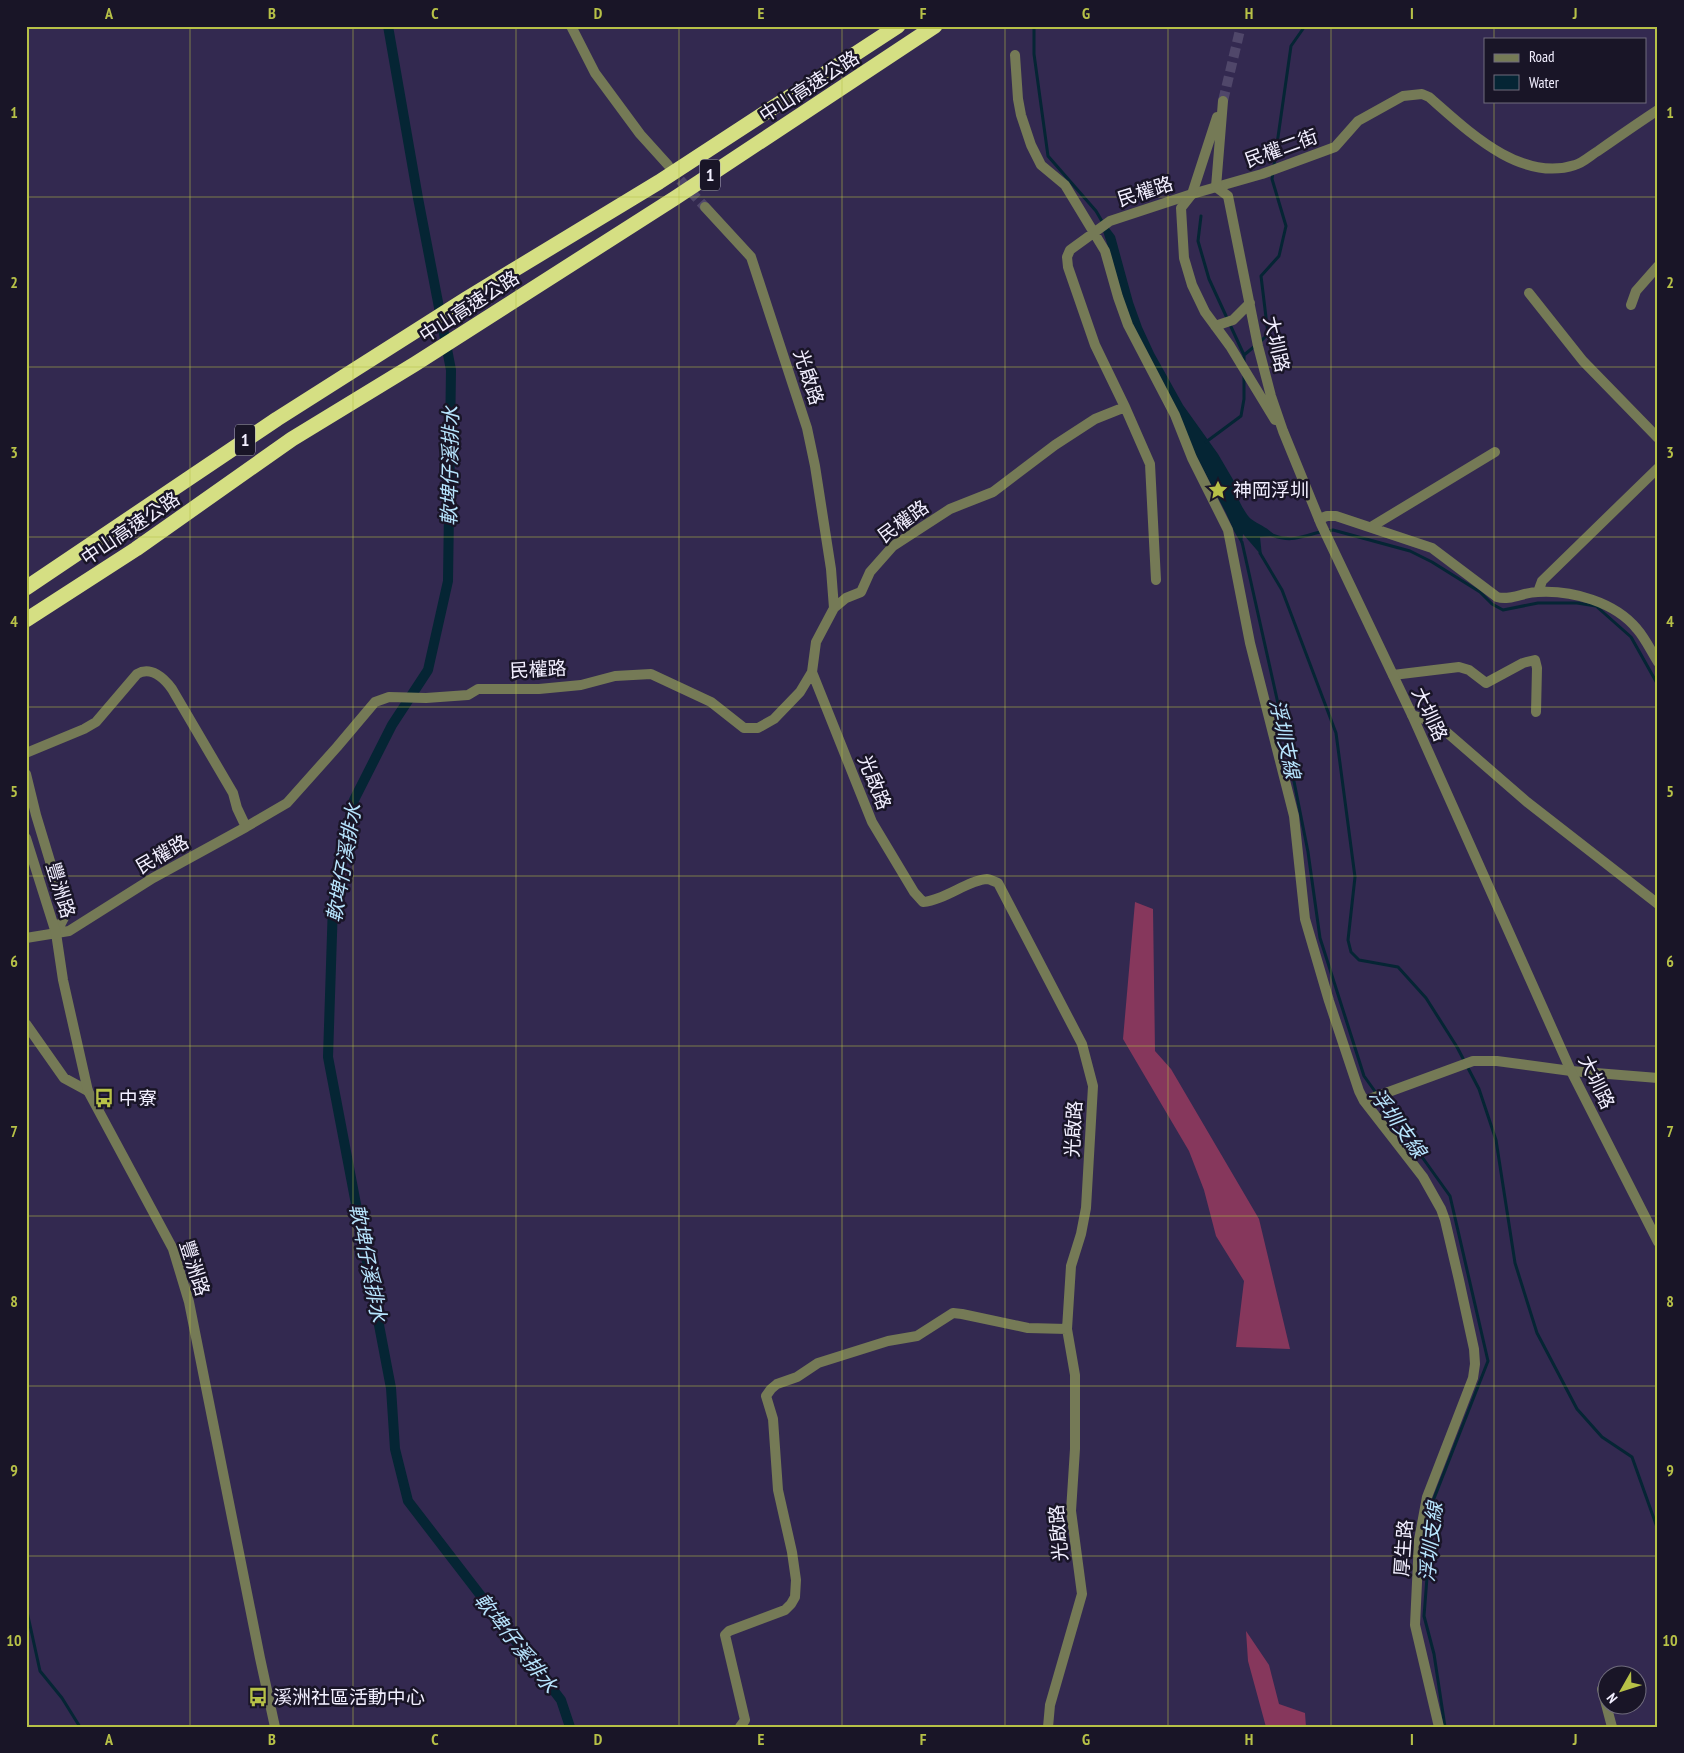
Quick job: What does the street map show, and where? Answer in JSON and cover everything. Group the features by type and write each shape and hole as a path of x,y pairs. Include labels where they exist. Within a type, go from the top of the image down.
{"highway":[{"name":"中山高速公路","path":"26,588 277,419 403,338 659,182 898,26"},
{"name":"中山高速公路","path":"26,620 136,549 292,438 483,321 935,26"},
{"path":"26,579 90,546"},
{"path":"26,630 124,566 136,549"}],"street":[{"path":"571,26 595,73 640,134 668,166"},
{"name":"厚生路","path":"1015,55 1018,99 1031,145 1041,166 1064,185 1097,231 1128,325 1175,415 1192,458 1228,530 1250,643 1294,816 1305,919 1358,1091 1423,1177 1445,1220 1460,1280 1474,1349 1475,1364 1473,1378 1424,1506 1419,1540 1415,1625 1439,1727"},
{"name":"民權二街","path":"1216,187 1262,174 1335,147 1358,121 1403,96 1414,93 1429,97 1472,135 1496,150 1519,162 1548,170 1576,165 1658,110"},
{"path":"1216,187 1223,101 1192,194 1181,208 1184,258 1192,284 1205,312 1223,323 1230,346 1282,431"},
{"name":"民權路","path":"26,938 69,931 153,878 287,803 375,702 389,698 468,695 478,689 539,689 581,685 616,676 651,674 711,702 744,728 758,728 774,719 800,692 812,672 816,642 834,608 846,598 861,592 870,572 893,546 950,509 993,492 1055,445 1095,419 1125,407 1095,344 1068,267 1066,257 1070,250 1110,221 1216,187"},
{"name":"大圳路","path":"1216,187 1228,196 1271,396 1282,431 1320,522 1412,715 1572,1070 1658,1242"},
{"name":"光啟路","path":"704,207 751,257 807,428 832,569 834,608"},
{"path":"1631,305 1636,291 1658,266"},
{"path":"1529,293 1583,362 1658,438"},
{"path":"1223,323 1239,316 1250,303"},
{"path":"1125,407 1150,464 1156,580"},
{"path":"1371,527 1495,452"},
{"path":"1538,592 1542,581 1658,468"},
{"path":"1320,522 1327,516 1336,516 1432,548 1496,597 1505,598 1538,592 1556,592 1590,599 1614,610 1638,629 1658,662"},
{"path":"1393,675 1459,666 1469,670 1486,683 1535,660 1537,668 1536,712"},
{"path":"26,753 90,726 103,716 137,674 144,671 153,672 172,689 233,793 237,808 246,827"},
{"name":"光啟路","path":"812,672 872,822 914,892 923,902 931,901 988,879 998,883 1082,1044 1093,1086 1086,1208 1081,1234 1071,1266 1067,1329 1075,1376 1075,1449 1071,1511 1082,1594 1050,1705 1048,1727"},
{"path":"1412,715 1436,723 1527,802 1658,904"},
{"path":"26,774 66,914 56,933"},
{"name":"豐洲路","path":"26,838 56,933 63,980 88,1091 173,1249 186,1294 275,1727"},
{"path":"26,1024 64,1078 88,1091"},
{"path":"1364,1101 1466,1064 1497,1061 1658,1078"},
{"path":"740,1727 745,1720 725,1635 729,1631 785,1610 792,1604 796,1593 792,1552 778,1490 774,1423 766,1396 767,1392 777,1384 797,1376 818,1363 888,1341 917,1336 953,1313 1028,1328 1067,1329"}],"shaded area":[{"path":"1135,902 1153,909 1155,1051 1171,1069 1259,1219 1290,1349 1236,1347 1244,1281 1216,1236 1204,1190 1189,1151 1123,1039"},
{"path":"1246,1631 1269,1665 1279,1704 1305,1713 1306,1727 1266,1727 1248,1661"}],"water":[{"path":"1105,227 1109,228 1115,236 1133,302 1154,353 1183,405 1218,454 1235,483 1238,497 1246,513 1251,519 1275,536 1260,537 1262,556 1243,534 1242,545 1129,327 1103,231"}],"waterway":[{"name":"軟埤仔溪排水","path":"388,26 451,370 448,581 428,670 392,725 354,800 333,904 328,1057 391,1388 395,1449 408,1501 561,1700 570,1727"},
{"path":"1034,26 1034,54 1048,156 1096,211 1103,223"},
{"path":"1260,342 1268,334 1261,276 1279,256 1286,226 1272,179 1291,46 1305,26"},
{"path":"1201,216 1198,241 1209,279 1244,355"},
{"path":"1244,362 1244,355 1255,346"},
{"path":"1206,442 1241,416 1244,399 1244,376"},
{"path":"1328,531 1333,530 1410,551 1432,562 1480,592 1492,604 1503,610 1538,603 1577,603 1596,606 1631,637 1658,685"},
{"path":"1272,535 1291,539 1321,532"},
{"name":"浮圳支線","path":"1242,542 1283,726 1308,852 1320,938 1364,1076 1450,1196 1488,1361 1433,1501 1424,1616 1434,1654 1445,1727"},
{"path":"1260,553 1282,590 1336,733 1355,877 1348,940 1351,952 1359,960 1398,967 1426,998 1457,1047 1479,1089 1496,1140 1515,1263 1537,1333 1577,1409 1602,1437 1632,1457 1658,1530"},
{"path":"26,1607 40,1671 62,1698 80,1727"}],"tunnel":[{"path":"1223,101 1241,26"},
{"path":"670,169 705,207"}],"place":[{"name":"神岡浮圳","path":"1218,490"},
{"name":"中寮","path":"104,1098"},
{"name":"溪洲社區活動中心","path":"258,1697"}]}
